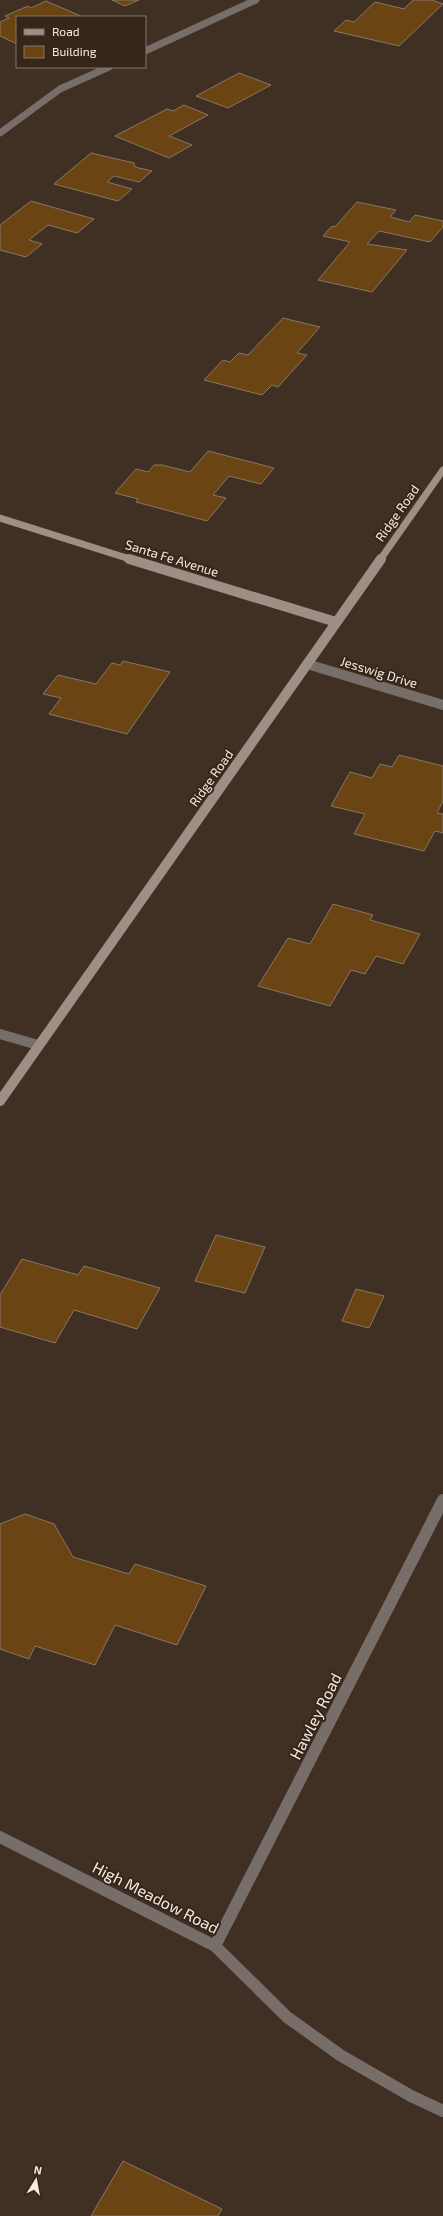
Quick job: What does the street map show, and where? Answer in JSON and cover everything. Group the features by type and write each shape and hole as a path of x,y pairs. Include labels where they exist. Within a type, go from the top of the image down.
{"main road":[{"name":"Ridge Road","path":"0,1101 443,470"},
{"name":"Santa Fe Avenue","path":"0,518 336,622"}],"street":[{"path":"146,51 256,0"},
{"path":"0,133 60,89 107,68"},
{"name":"Jesswig Drive","path":"307,664 443,705"},
{"path":"0,1034 38,1045"},
{"name":"Hawley Road","path":"216,1946 443,1500"},
{"name":"High Meadow Road","path":"0,1837 216,1946 287,2017 340,2055 411,2096 443,2111"}],"building":[{"path":"112,0 139,0 125,6"},
{"path":"413,0 432,0 443,4 399,46 334,31 346,20 354,22 375,2 404,9"},
{"path":"46,1 81,16 16,16 16,44 0,36 0,22 9,18 5,16 28,6 31,8"},
{"path":"239,73 271,85 228,108 196,96"},
{"path":"184,105 208,115 169,136 192,145 169,158 115,136 167,109 173,111"},
{"path":"91,153 134,163 135,167 152,171 139,182 114,176 107,182 132,189 118,201 54,184"},
{"path":"31,201 94,219 77,233 48,225 29,240 42,244 26,257 0,250 0,225"},
{"path":"357,202 396,210 390,217 409,222 415,215 443,221 443,227 430,242 379,231 367,244 407,250 372,292 318,280 350,242 323,236 331,227 336,226"},
{"path":"283,318 320,327 297,353 307,355 278,387 272,385 262,395 204,380 223,360 230,362 239,353 248,355"},
{"path":"208,451 274,468 261,484 229,476 213,495 226,498 207,521 136,502 138,499 115,493 136,469 148,472 154,465 162,465 190,472"},
{"path":"123,661 170,672 127,734 49,714 61,698 43,694 58,675 96,684 112,663 120,665"},
{"path":"399,755 443,766 443,801 437,813 443,814 443,833 435,831 424,851 354,834 365,814 331,806 350,772 372,778 380,764 392,767"},
{"path":"333,904 373,915 370,920 420,934 403,964 376,956 365,974 351,970 330,1006 258,986 288,938 310,944"},
{"path":"216,1235 265,1247 245,1293 195,1281"},
{"path":"22,1259 78,1275 84,1266 160,1288 137,1329 74,1310 55,1343 0,1327 0,1295"},
{"path":"356,1289 384,1296 369,1328 342,1321"},
{"path":"25,1514 54,1524 73,1557 129,1574 135,1564 206,1586 177,1645 115,1625 95,1665 35,1646 29,1659 0,1649 0,1524"},
{"path":"123,2161 222,2209 218,2216 91,2216"}]}
